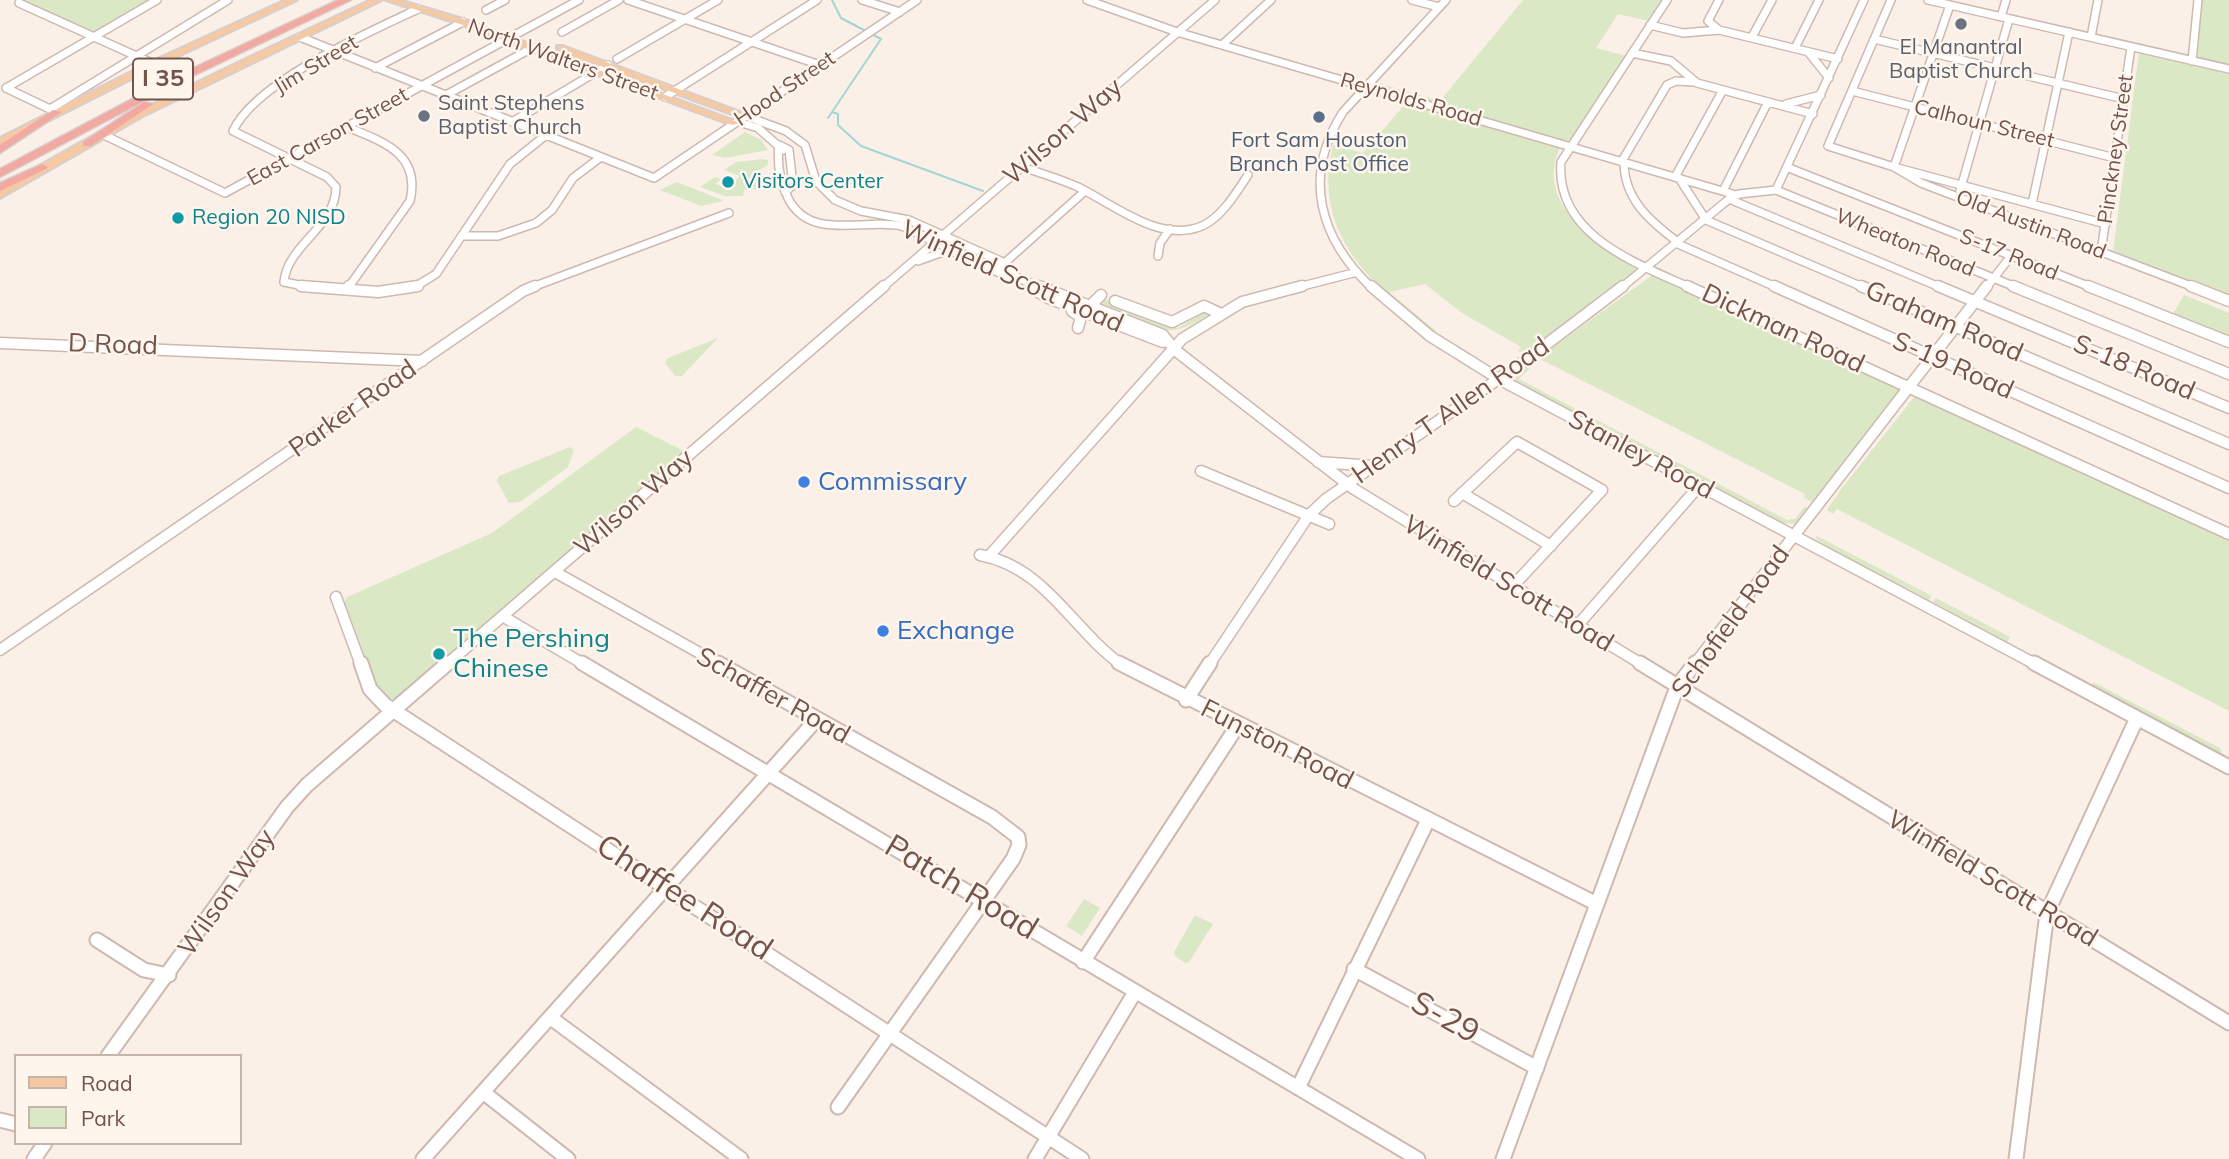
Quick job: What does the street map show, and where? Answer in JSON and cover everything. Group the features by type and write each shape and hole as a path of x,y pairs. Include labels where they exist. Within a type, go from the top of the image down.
{"highway":[{"name":"I 35","path":"0,164 126,97 329,0"},
{"name":"I 35","path":"0,174 172,82 346,0"},
{"path":"87,144 185,82 292,26"},
{"path":"0,150 53,110"},
{"path":"0,191 42,167"}],"main road":[{"path":"0,142 53,110 293,0"},
{"path":"42,167 378,0"},
{"name":"North Walters Street","path":"390,0 463,22 735,123"},
{"name":"North Walters Street","path":"424,0 746,116"},
{"path":"349,14 362,1"}],"street":[{"path":"157,0 6,88 53,110 228,0"},
{"path":"486,10 505,0"},
{"path":"565,0 576,1"},
{"path":"562,32 619,0"},
{"path":"628,0 821,65"},
{"path":"617,59 718,0"},
{"path":"665,97 817,0"},
{"path":"862,0 900,12"},
{"name":"Hood Street","path":"601,157 654,178 917,0"},
{"name":"Reynolds Road","path":"1087,0 1177,32 1677,177 1730,195"},
{"name":"Wilson Way","path":"110,1054 299,793 1215,0"},
{"path":"1222,45 1271,0"},
{"path":"1412,0 1439,7"},
{"name":"Stanley Road","path":"1446,0 1366,87 1333,129 1322,157 1319,183 1328,224 1357,272 1400,317 1499,379 2229,767"},
{"name":"Dickman Road","path":"1667,0 1561,162 1559,179 1569,207 1595,236 1648,268 2228,531"},
{"path":"1719,0 1708,20 1719,30"},
{"path":"1752,37 1772,0"},
{"path":"1795,48 1819,0"},
{"path":"1730,195 1776,190 1864,0"},
{"path":"1852,91 1891,0"},
{"path":"1928,0 2229,69"},
{"path":"1959,198 1994,68 2005,18 2006,0"},
{"path":"2091,37 2098,0"},
{"path":"2192,61 2197,0"},
{"name":"East Carson Street","path":"104,135 225,193 576,1"},
{"path":"19,3 154,64"},
{"path":"1950,5 1894,167 2106,224"},
{"name":"Jim Street","path":"287,159 238,136 233,126 239,115 306,66 418,9"},
{"path":"375,68 463,22"},
{"path":"1650,25 1683,33 1719,30 1838,59"},
{"path":"2032,204 2069,32"},
{"path":"300,37 601,157"},
{"path":"1874,39 2124,99"},
{"name":"Pinckney Street","path":"2101,252 2131,47"},
{"path":"446,95 532,48"},
{"path":"1807,51 1820,62 1829,78"},
{"path":"1632,54 1671,61 1697,83"},
{"path":"512,122 608,65"},
{"path":"1623,162 1667,85 1681,80 1813,114"},
{"path":"1706,220 1677,177 1723,90"},
{"name":"Calhoun Street","path":"1852,91 2115,158"},
{"name":"Old Austin Road","path":"1852,91 1829,145 1834,150 1894,167 1921,183 2229,301"},
{"path":"1772,103 1821,95"},
{"path":"1730,195 1772,103"},
{"name":"Winfield Scott Road","path":"746,116 786,131 805,145 816,181 835,200 861,211 925,226 959,252 1048,298 1175,347"},
{"path":"735,123 742,128 764,133 789,150 793,185 785,192"},
{"path":"347,127 398,151 409,163 413,185 410,201 347,289"},
{"path":"287,159 331,180 336,187 337,197 328,216 285,270 282,279 294,287 398,292 424,284 436,274 515,158 546,135"},
{"name":"Winfield Scott Road","path":"779,145 772,153 775,187 785,192 792,211 810,222 831,226 879,222 965,243 1006,263 1008,271 1020,279 1153,330 1347,484 2229,1023"},
{"path":"462,236 498,236 537,223 552,210 573,178 601,157"},
{"name":"S-19 Road","path":"1623,162 1625,184 1633,199 1645,215 1678,243 2229,488"},
{"path":"1022,167 1085,191 1124,212 1170,229 1188,231 1207,223 1222,210 1248,175"},
{"name":"S-17 Road","path":"1788,168 2229,342"},
{"name":"Wheaton Road","path":"1776,190 2229,374"},
{"path":"995,270 1085,191"},
{"name":"Henry T Allen Road","path":"1186,700 1308,516 1347,484 1499,379 1648,268 1706,220 1730,195"},
{"name":"S-18 Road","path":"1730,195 1975,302 2229,408"},
{"name":"Parker Road","path":"0,650 531,286 729,213"},
{"path":"925,226 964,217"},
{"path":"964,217 960,228 965,243"},
{"name":"Graham Road","path":"1706,220 2229,444"},
{"path":"1158,256 1160,243 1170,229"},
{"path":"915,231 924,245 919,256"},
{"path":"908,265 940,253 959,252"},
{"name":"Schofield Road","path":"1503,1159 1677,687 2011,256"},
{"path":"1175,347 1219,313 1254,298 1357,272"},
{"path":"1090,306 1101,295"},
{"path":"1048,298 1079,314 1081,320 1078,328 1093,320 1104,320"},
{"path":"1115,301 1172,322 1205,306 1219,313"},
{"name":"D Road","path":"0,343 199,349 422,361"},
{"name":"Funston Road","path":"1175,347 985,555 1021,569 1113,659 1186,700 1597,904"},
{"path":"1512,587 1551,546 1602,490 1517,442 1458,497 1551,546"},
{"path":"1318,462 1374,466"},
{"path":"1201,471 1329,524"},
{"path":"1577,626 1699,486"},
{"name":"Schaffer Road","path":"555,572 1013,831 1019,845 1013,859 984,901"},
{"name":"Chaffee Road","path":"336,597 370,688 379,700 1083,1159"},
{"name":"Patch Road","path":"504,617 1419,1159"},
{"path":"2016,1159 2047,913 2137,718"},
{"path":"423,1159 816,720"},
{"path":"1083,961 1238,725"},
{"path":"1298,1088 1378,918 1428,820"},
{"path":"838,1107 984,901"},
{"path":"97,940 144,970 169,975"},
{"name":"S-29","path":"1354,969 1536,1068"},
{"path":"1035,1159 1135,992"},
{"path":"551,1018 741,1159"},
{"path":"483,1093 568,1159"}],"green space":[{"path":"20,0 153,0 94,33"},
{"path":"1523,0 1663,0 1649,21 1618,14 1596,48 1626,56 1570,140 1561,141 1378,87 1381,84 1440,101"},
{"path":"2202,0 2229,0 2229,66 2197,59"},
{"path":"2139,52 2229,72 2229,297 2113,252"},
{"path":"1401,100 1560,147 1554,179 1557,194 1564,207 1584,231 1637,270 1526,353 1518,351 1521,347 1462,313 1425,284 1389,292 1436,331 1433,333 1368,275 1339,230 1331,205 1328,176 1333,145 1363,153 1406,103"},
{"path":"745,132 761,140 768,150 725,158 712,155"},
{"path":"768,160 768,165 756,172 758,189 744,190 743,196 725,196 700,187 715,177 721,179 715,184 728,187 740,176 724,170 736,162"},
{"path":"677,182 723,201 701,206 660,190"},
{"path":"1654,274 1897,385 1899,393 1812,502 1804,498 1805,494 1540,359 1535,360"},
{"path":"2184,295 2229,313 2229,340 2171,317"},
{"path":"1104,299 1178,328 1203,313 1200,310 1210,313 1180,329 1155,329 1098,307 1096,303"},
{"path":"718,338 682,376 675,376 665,363 668,358"},
{"path":"1528,364 1532,366 1519,379 1787,520 1795,519 1805,506 1808,509 1796,524 1782,523 1518,384 1513,375"},
{"path":"1915,396 1923,396 2229,536 2229,711 1837,509 1833,514 1827,510"},
{"path":"636,427 686,452 400,698 390,699 378,690 344,602 347,597 492,533"},
{"path":"570,447 574,450 568,467 520,502 509,503 497,481 499,476"},
{"path":"1817,536 1932,596 1929,600 1827,547 1815,538"},
{"path":"1936,598 2010,637 2007,642 1933,602"},
{"path":"2093,682 2220,748 2222,752 2219,753 2093,687"},
{"path":"1084,899 1100,908 1082,936 1066,926"},
{"path":"1195,915 1213,924 1189,962 1185,963 1175,956 1174,952"}],"waterway":[{"path":"832,0 841,18 881,39 832,112"},
{"path":"828,118 832,112"},
{"path":"832,112 838,114 838,125 861,146 983,191"}],"place":[{"name":"El Manantral Baptist Church","path":"1961,24"},
{"name":"Saint Stephens Baptist Church","path":"424,116"},
{"name":"Fort Sam Houston Branch Post Office","path":"1319,117"},
{"name":"Visitors Center","path":"728,182"},
{"name":"Region 20 NISD","path":"178,218"},
{"name":"Commissary","path":"804,482"},
{"name":"Exchange","path":"883,631"},
{"name":"The Pershing Chinese","path":"439,654"}]}
